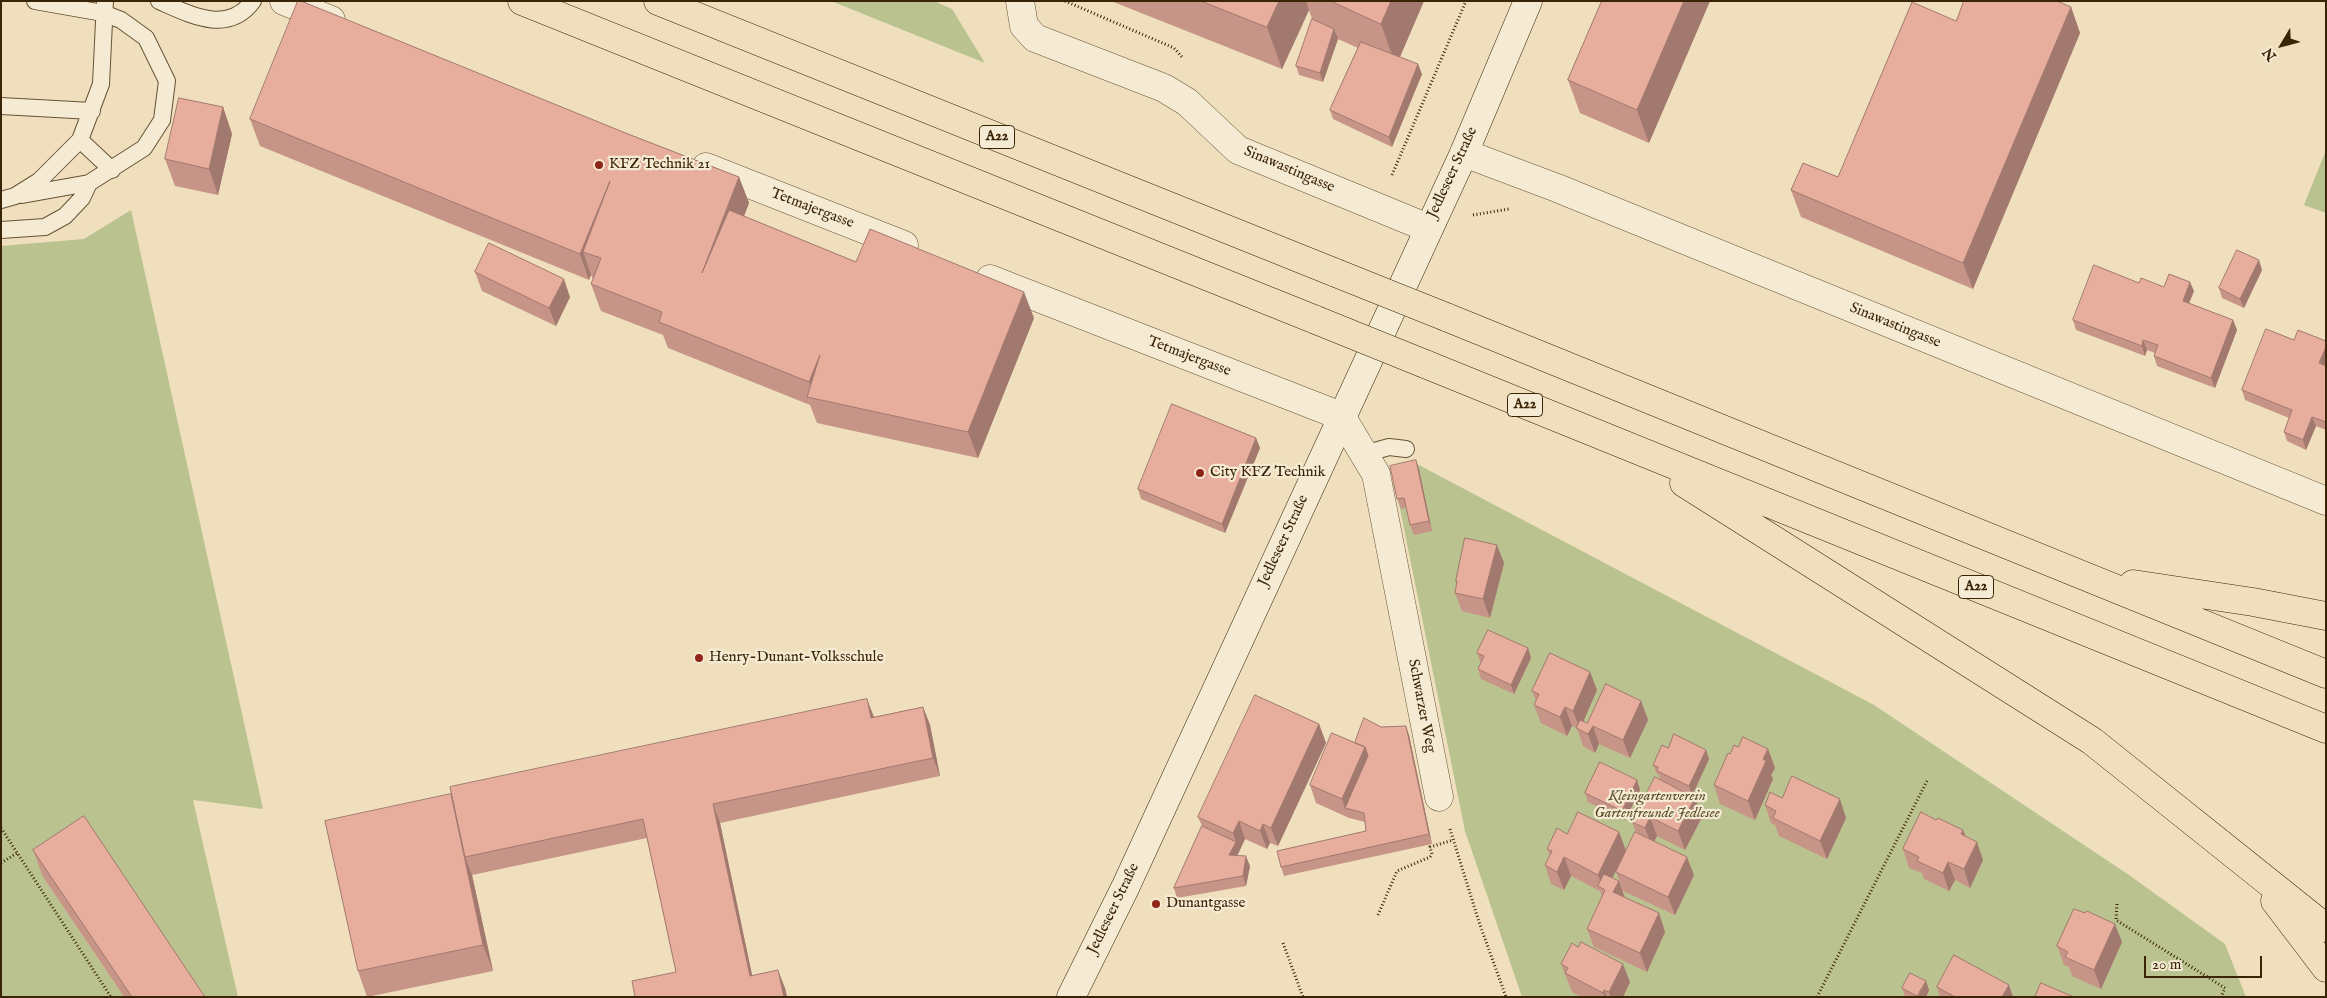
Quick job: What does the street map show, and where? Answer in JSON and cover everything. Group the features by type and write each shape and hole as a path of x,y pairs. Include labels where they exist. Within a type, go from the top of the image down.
{"highway":[{"name":"A22","path":"522,1 2326,729"},
{"name":"A22","path":"658,1 1446,317 2326,674"},
{"path":"1625,446 2092,742 2184,813 2249,868 2326,928"},
{"path":"2090,577 2253,602 2326,616"},
{"path":"2249,868 2326,968"}],"street":[{"path":"284,1 358,30"},
{"name":"Sinawastingasse","path":"1020,1 1024,26 1035,38 1164,88 1188,102 1238,150 1379,207 1433,218"},
{"name":"Jedleseer Straße","path":"1071,997 1125,888 1341,416 1464,153 1528,1"},
{"name":"Sinawastingasse","path":"1464,153 1557,188 2326,501"},
{"name":"Tetmajergasse","path":"682,158 924,252"},
{"name":"Tetmajergasse","path":"970,271 1341,416"},
{"name":"Schwarzer Weg","path":"1341,416 1376,474 1439,796"}],"lane":[{"path":"8,198 89,183 144,148 162,120 167,81 146,38 104,7 35,1"},
{"path":"159,1 186,13 222,22 245,13 253,1"},
{"path":"8,198 39,181 80,140 101,84 104,7"},
{"path":"1,106 92,111"},
{"path":"80,140 112,170"},
{"path":"1,230 45,227 66,216 82,198 89,183"},
{"path":"1364,454 1389,447 1406,449"}],"path":[{"path":"1065,1 1174,48 1188,63"},
{"path":"1379,207 1466,1"},
{"path":"1433,218 1460,217 1529,205 1557,188"},
{"path":"1817,997 1928,779"},
{"path":"1439,796 1479,922 1506,997"},
{"path":"1,828 111,997"},
{"path":"1378,915 1397,871 1430,857 1432,854 1430,847 1453,840"},
{"path":"1,863 17,853"},
{"path":"2117,904 2116,920 2225,988 2221,997"},
{"path":"1283,943 1303,997"}],"green space":[{"path":"831,1 934,1 952,9 985,63"},
{"path":"2326,150 2326,213 2304,205"},
{"path":"131,210 263,809 193,800 238,997 196,997 43,877 124,997 1,997 1,246 84,239"},
{"name":"Kleingartenverein Gartenfreunde Jedlesee","path":"1415,463 1874,705 2129,875 2225,944 2246,997 1522,997 1465,831 1393,474"}],"building":[{"path":"298,1 739,177 702,273 729,210 856,262 870,229 1024,292 968,432 807,397 820,355 809,382 659,322 662,312 591,284 601,258 583,252 610,181 580,254 250,119"},
{"path":"1201,1 1279,1 1267,27"},
{"path":"1331,1 1391,1 1381,24"},
{"path":"1602,1 1684,1 1637,110 1568,80"},
{"path":"1964,1 2057,1 2071,7 1963,263 1791,190 1803,163 1838,177 1912,2 1956,21"},
{"path":"1312,19 1334,29 1320,73 1296,66"},
{"path":"1361,42 1418,64 1389,137 1330,110"},
{"path":"179,98 223,107 209,169 165,159"},
{"path":"489,243 564,279 549,308 475,272"},
{"path":"2237,250 2259,260 2240,299 2219,288"},
{"path":"2094,265 2139,283 2141,278 2164,287 2169,274 2190,282 2183,301 2233,320 2211,378 2154,356 2158,345 2143,340 2142,346 2073,320"},
{"path":"2266,329 2294,340 2298,330 2326,341 2326,347 2319,363 2326,366 2326,422 2312,417 2303,440 2284,432 2292,410 2242,390"},
{"name":"City KFZ Technik","path":"1172,404 1256,438 1222,524 1138,489"},
{"path":"1416,460 1429,521 1410,525 1404,498 1397,499 1390,466"},
{"path":"1465,538 1497,545 1483,599 1455,593"},
{"path":"1488,630 1528,648 1511,685 1478,669 1484,656 1477,653"},
{"path":"1550,653 1590,672 1573,711 1565,707 1560,717 1534,705 1539,694 1532,691"},
{"path":"1606,684 1641,701 1623,740 1593,726 1588,734 1576,728 1580,720 1587,723"},
{"path":"1255,695 1319,724 1271,828 1263,824 1260,831 1239,821 1233,833 1198,817"},
{"path":"867,699 871,718 923,707 933,758 713,804 750,976 778,970 784,997 635,997 632,981 676,972 643,819 465,857 450,787"},
{"path":"1364,718 1381,727 1406,726 1429,834 1281,867 1277,851 1366,831 1364,813 1345,808 1368,756 1365,747 1355,743"},
{"path":"1332,733 1365,747 1342,799 1310,785"},
{"path":"1674,734 1706,750 1689,786 1657,771 1658,767 1653,765 1662,745 1668,748"},
{"path":"1743,737 1768,749 1763,759 1766,761 1748,801 1714,785 1728,753 1730,754 1734,745 1738,747"},
{"path":"1600,762 1637,780 1622,811 1585,793"},
{"path":"1792,776 1840,799 1820,841 1773,818 1776,811 1765,805 1770,792 1782,798"},
{"path":"1655,777 1695,798 1678,831 1650,817 1645,828 1632,822"},
{"path":"451,794 483,945 358,971 325,821"},
{"path":"1578,812 1619,832 1598,875 1564,857 1557,872 1545,865 1552,851 1547,849 1557,828 1567,834"},
{"path":"1921,812 1963,830 1961,834 1977,842 1964,869 1948,862 1943,873 1917,861 1919,857 1903,849"},
{"path":"84,816 205,997 132,997 33,850"},
{"path":"1202,826 1236,842 1229,855 1246,856 1243,876 1174,888"},
{"path":"1635,832 1687,857 1668,897 1616,872"},
{"path":"1604,874 1619,881 1613,892 1659,913 1640,953 1587,929 1605,890 1598,886"},
{"path":"2074,909 2085,913 2087,911 2115,924 2094,970 2065,957 2068,952 2057,946"},
{"path":"1581,942 1623,964 1609,992 1604,990 1603,993 1565,973 1568,968 1561,964 1572,943 1578,947"},
{"path":"1954,955 2009,985 2002,997 1955,997 1937,987"},
{"path":"1910,973 1926,981 1917,996 1902,988"},
{"path":"2041,983 2074,997 2035,997"}],"place":[{"name":"KFZ Technik 21","path":"599,165"},
{"name":"City KFZ Technik","path":"1200,473"},
{"name":"Henry-Dunant-Volksschule","path":"699,658"},
{"name":"Dunantgasse","path":"1156,904"}]}
